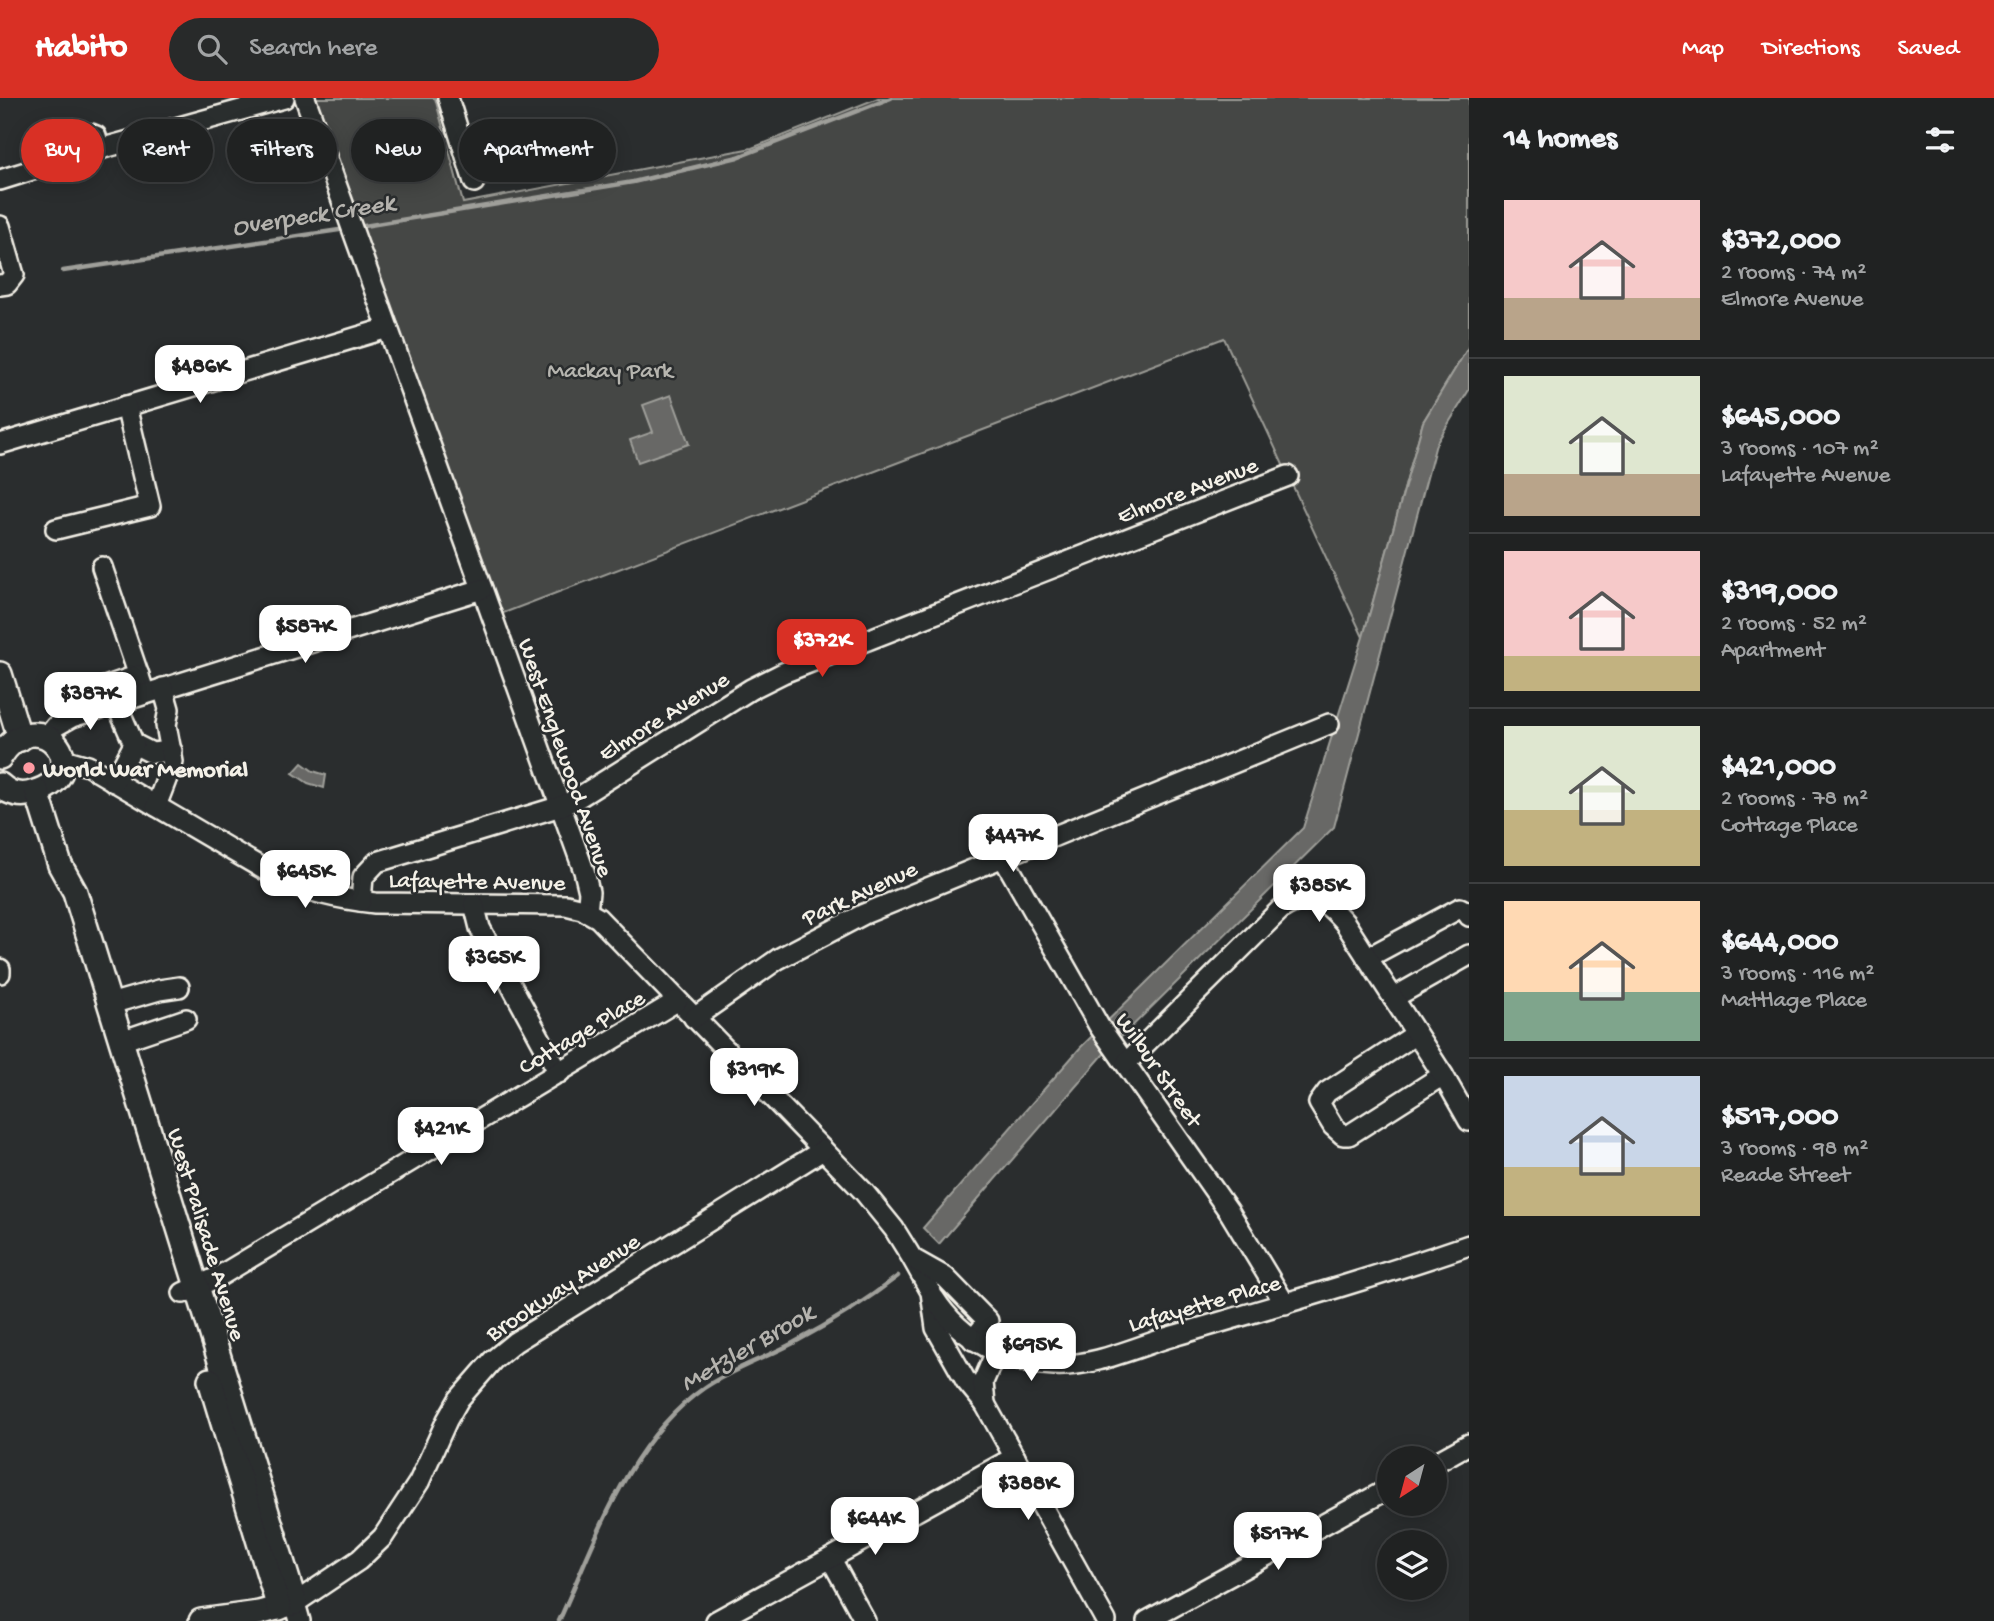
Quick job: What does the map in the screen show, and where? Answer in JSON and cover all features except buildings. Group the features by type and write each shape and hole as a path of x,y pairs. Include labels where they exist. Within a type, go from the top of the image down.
{"main road":[{"path":"0,674 20,738"},
{"path":"0,757 20,738 34,734 47,737 59,747 63,760 56,779 37,792 15,794 0,785"},
{"name":"West Palisade Avenue","path":"37,792 60,865 62,899 112,1023 289,1613"},
{"path":"201,1621 289,1613"}],"street":[{"path":"0,180 284,98"},
{"name":"West Englewood Avenue","path":"305,98 588,881 587,912 608,927 880,1209 931,1292 936,1328 966,1381 985,1404 1106,1621"},
{"path":"448,98 459,134"},
{"path":"0,226 14,275 7,284 0,285"},
{"path":"0,444 388,328"},
{"path":"56,530 150,506 126,406"},
{"name":"Elmore Avenue","path":"361,901 363,877 377,862 561,806 783,673 1288,476"},
{"path":"102,567 139,675 169,709 166,725 173,762 156,806"},
{"path":"47,737 63,721 89,712 482,589"},
{"path":"89,712 82,695 139,675"},
{"path":"116,703 134,744 152,753 172,751"},
{"name":"Park Avenue","path":"694,1018 762,969 820,935 864,914 1329,724"},
{"path":"114,782 134,744"},
{"name":"Lafayette Avenue","path":"63,760 81,763 293,885 315,892 361,901 566,905 587,912"},
{"name":"Wilbur Street","path":"1003,857 1100,1026 1230,1213 1285,1304"},
{"path":"1124,1060 1281,909 1299,898 1321,901 1334,910 1367,958 1443,1074 1469,1121"},
{"path":"474,904 481,928 559,1073"},
{"path":"1367,958 1460,908 1469,916"},
{"path":"1393,998 1469,955"},
{"path":"112,1023 159,990 179,986"},
{"name":"Cottage Place","path":"190,1290 677,1001"},
{"path":"112,1023 186,1019"},
{"path":"1416,1034 1320,1099 1318,1103 1333,1126 1343,1135 1349,1135 1443,1074"},
{"name":"Brookway Avenue","path":"289,1613 349,1568 383,1537 419,1482 459,1398 493,1360 515,1342 823,1150"},
{"name":"Lafayette Place","path":"931,1292 945,1313 973,1339 996,1352 1027,1362 1056,1365 1085,1362 1285,1304 1469,1245"},
{"path":"912,1258 945,1277 988,1321 973,1339"},
{"path":"985,1404 983,1382 996,1352"},
{"path":"1447,1456 1469,1444"},
{"path":"716,1621 1015,1457"},
{"path":"1147,1621 1377,1495"},
{"path":"831,1559 865,1621"}],"green space":[{"name":"Mackay Park","path":"313,98 435,98 441,119 351,119 351,182 445,182 445,136 463,203 573,182 616,182 616,174 752,148 878,98 1469,98 1469,346 1423,422 1363,637 1224,338 493,617 337,167 337,119 320,119"}],"shaded area":[{"path":"1469,346 1469,390 1436,444 1334,827 1103,1055 939,1244 923,1228 1080,1048 1303,828 1363,637 1423,422"},
{"path":"671,395 689,444 638,462 630,440 653,432 643,405"},
{"path":"302,763 313,771 326,775 324,788 308,783 293,773"}],"waterway":[{"name":"Overpeck Creek","path":"358,227 633,182 738,157 891,98"},
{"name":"Overpeck Creek","path":"63,271 346,229"},
{"name":"Metzler Brook","path":"559,1621 617,1494 654,1435 677,1410 714,1381 822,1327 898,1276"}],"place":[{"name":"World War Memorial","path":"29,768"}]}
